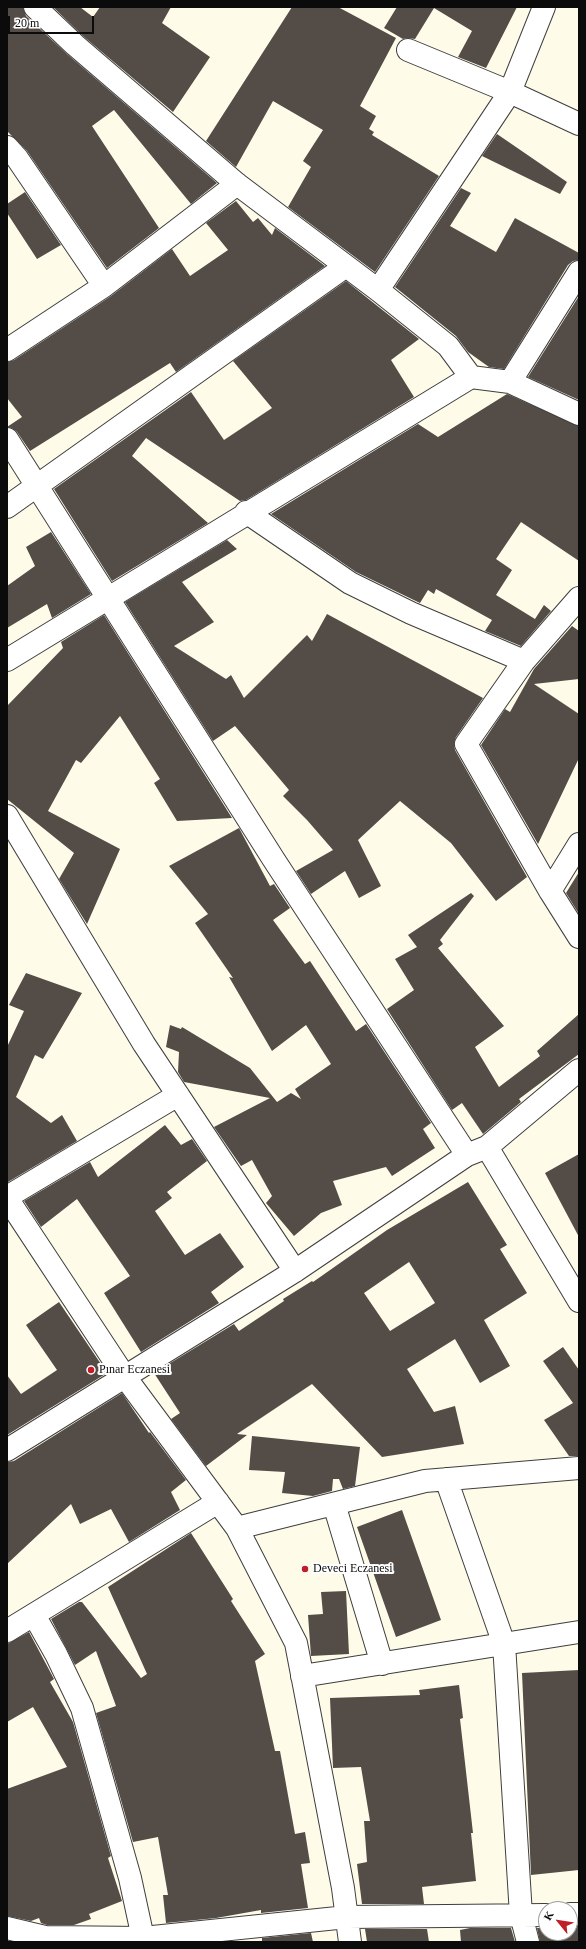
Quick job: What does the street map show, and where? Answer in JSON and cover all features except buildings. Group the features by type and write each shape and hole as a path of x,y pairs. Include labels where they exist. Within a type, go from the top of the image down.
{"street":[{"path":"35,7 75,45 237,184 378,290 448,346 471,377"},
{"path":"378,290 510,92 544,7"},
{"path":"408,50 510,92 579,124"},
{"path":"7,147 17,158 104,286"},
{"path":"7,350 104,286 237,184"},
{"path":"7,507 346,266"},
{"path":"510,382 579,272"},
{"path":"7,660 110,599 246,512 471,377 510,382 579,414"},
{"path":"7,439 110,599 274,860 477,1151 579,1302"},
{"path":"246,512 350,583 411,614 524,661"},
{"path":"579,598 524,661 466,744 550,891 579,937"},
{"path":"7,816 144,1044 295,1271"},
{"path":"550,891 579,844"},
{"path":"7,1450 295,1271 477,1151 579,1070"},
{"path":"178,1095 7,1198 125,1377 237,1528 296,1643 343,1888 350,1942"},
{"path":"237,1528 425,1481 579,1468"},
{"path":"446,1479 504,1644 521,1915 528,1942"},
{"path":"7,1631 218,1502"},
{"path":"334,1504 382,1664"},
{"path":"34,1615 56,1654 82,1708 130,1878 143,1938"},
{"path":"302,1676 579,1632"},
{"path":"7,1928 45,1937 143,1938 347,1917 538,1915"}],"place":[{"name":"Pınar Eczanesi","path":"91,1370"},
{"name":"Deveci Eczanesi","path":"305,1569"}]}
